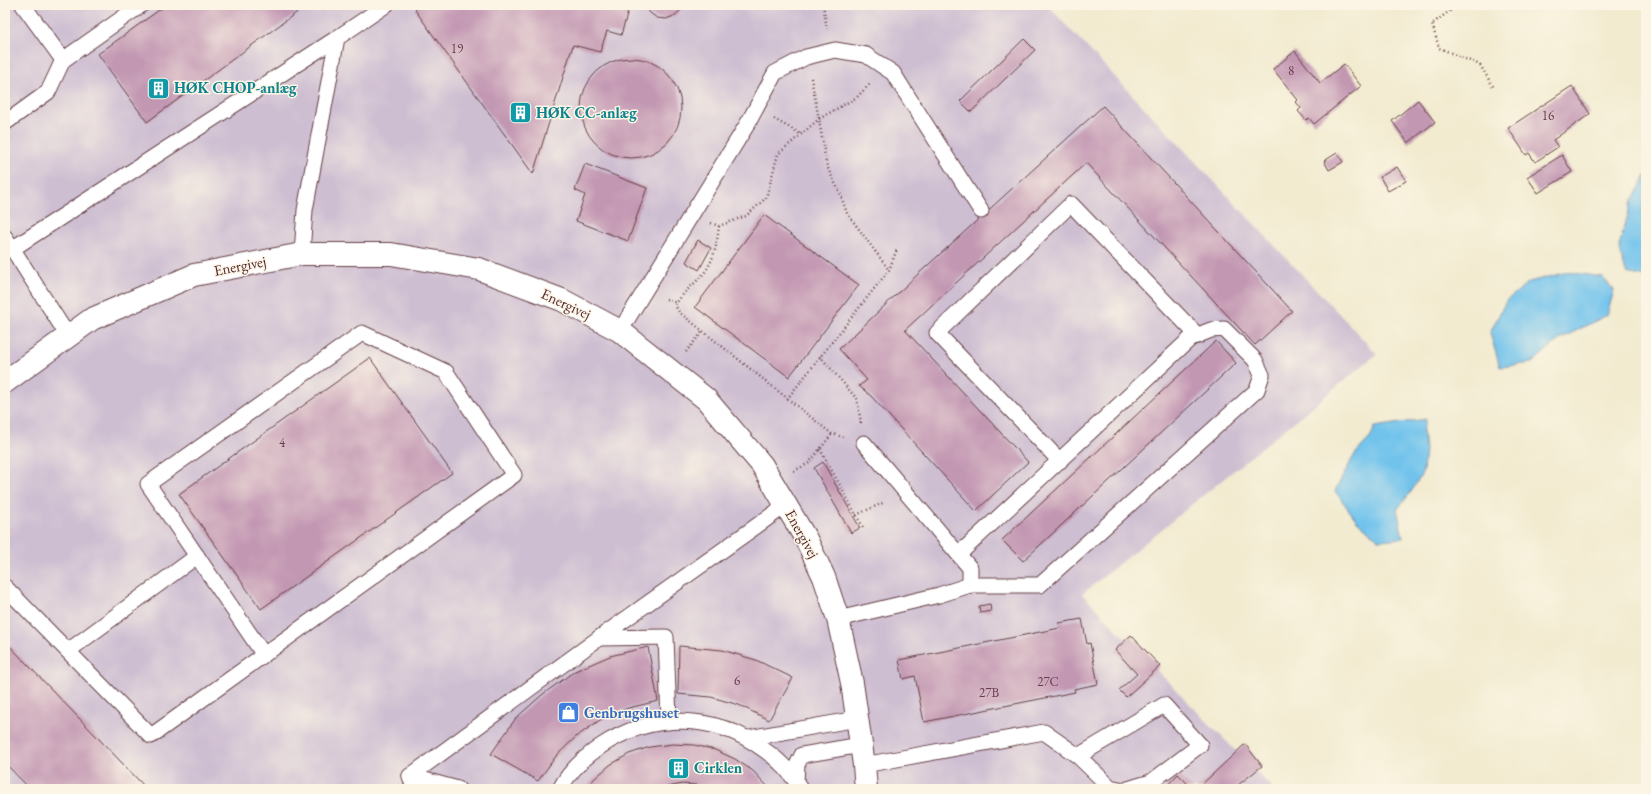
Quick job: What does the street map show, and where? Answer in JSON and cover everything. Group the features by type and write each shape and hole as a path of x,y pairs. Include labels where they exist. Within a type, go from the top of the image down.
{"street":[{"name":"Energivej","path":"5,382 92,319 194,275 302,254 391,254 479,269 562,300 620,331 706,399 762,465 806,538 824,577 838,619 852,683 866,789"}],"lane":[{"path":"22,5 63,60"},
{"path":"5,123 48,92 63,60 141,5"},
{"path":"68,336 9,243 337,38 386,5"},
{"path":"302,254 305,210 337,38"},
{"path":"620,331 756,109 775,73 806,56 835,50 866,55 893,73 981,211"},
{"path":"1060,461 937,333 1071,204 1198,336"},
{"path":"838,619 939,595 970,585 1040,585 1257,390 1262,375 1255,360 1224,329 1211,330 1191,338 959,554"},
{"path":"5,587 151,736 264,655 514,475 446,372 362,333 148,484 264,655"},
{"path":"864,443 970,568 970,585"},
{"path":"412,783 599,638 786,504"},
{"path":"68,651 197,556"},
{"path":"599,638 666,637 669,722"},
{"path":"1078,756 1164,705 1200,745 1151,782 1128,789"},
{"path":"749,738 857,719"},
{"path":"560,789 564,781 587,755 616,736 649,724 683,720 717,726 749,738 775,757 798,785"},
{"path":"798,785 797,765 802,755 862,755 1044,732 1078,756 1110,788 1119,789"},
{"path":"412,783 458,789"}],"path":[{"path":"1455,5 1455,7 1432,24 1439,48 1480,64 1494,88"},
{"path":"806,56 819,119 826,163 847,213 889,270"},
{"path":"691,216 704,222 719,226 746,216 766,198 778,154 819,119 857,97 885,67"},
{"path":"756,109 801,134"},
{"path":"719,226 715,254 705,272 681,296 675,305 678,312 832,434 864,443 857,399 820,356"},
{"path":"787,398 889,270 897,249"},
{"path":"672,301 677,303"},
{"path":"687,351 703,331"},
{"path":"773,483 809,463 832,434"},
{"path":"820,449 864,529"},
{"path":"856,515 906,492"}],"shaded area":[{"path":"5,5 1047,5 1377,354 1082,594 1273,789 5,789"}],"water":[{"path":"1646,175 1646,277 1626,273 1619,246 1631,204"},
{"path":"1568,272 1602,277 1614,290 1607,315 1560,339 1532,363 1500,367 1490,333 1506,301 1529,282"},
{"path":"1426,419 1423,431 1425,449 1423,472 1411,492 1397,509 1403,538 1379,540 1357,521 1335,491 1355,454 1370,438 1375,427"}],"building":[{"name":"HØK CHOP-anlæg","path":"166,5 307,5 147,122 98,54"},
{"name":"HØK CC-anlæg","path":"421,5 630,5 621,35 607,31 600,52 573,45 533,174 415,10"},
{"path":"645,5 682,5 681,10 674,16 666,19 657,18 650,13"},
{"path":"1024,39 1035,50 971,112 960,101"},
{"path":"1295,51 1320,83 1344,64 1361,86 1314,124 1309,118 1306,120 1298,111 1301,108 1296,102 1298,100 1273,69"},
{"path":"631,58 650,61 667,72 678,89 681,108 678,127 667,144 650,155 631,158 612,155 595,144 584,127 581,108 584,89 595,72 612,61"},
{"path":"1572,86 1590,114 1553,140 1558,147 1535,162 1529,153 1526,155 1508,128"},
{"path":"1418,100 1435,122 1408,143 1392,121"},
{"path":"1103,106 1292,311 1255,345 1086,163 905,330 1028,462 976,511 870,395 859,386 867,380 839,349 916,276"},
{"path":"1337,153 1343,162 1329,170 1324,161"},
{"path":"1562,155 1572,172 1538,193 1527,177"},
{"path":"585,164 647,188 628,241 576,221 585,195 575,190"},
{"path":"1397,167 1406,181 1388,191 1380,177"},
{"path":"764,215 859,285 789,377 695,307"},
{"path":"698,240 711,248 699,270 686,262"},
{"path":"1216,341 1236,363 1023,561 1002,540"},
{"path":"370,358 452,473 261,609 179,494"},
{"path":"823,462 860,528 851,533 814,468"},
{"path":"990,604 991,611 980,613 979,606"},
{"path":"1082,619 1087,644 1090,643 1098,684 1074,689 1075,692 924,722 915,676 903,679 899,660 1060,628 1059,623"},
{"path":"1131,635 1160,666 1126,697 1119,690 1137,674 1115,650"},
{"path":"5,641 147,789 30,789 5,763"},
{"path":"679,646 722,650 756,660 793,678 769,720 739,705 711,697 678,694"},
{"path":"648,647 658,701 628,708 600,720 577,736 556,756 538,781 491,754 516,718 543,694 575,671 610,656"},
{"name":"Cirklen","path":"672,744 694,745 715,750 735,759 753,771 770,789 714,789 697,785 682,784 658,789 585,789 610,765 629,754 650,747"},
{"path":"1245,744 1262,766 1233,789 1197,789"},
{"path":"1178,774 1193,789 1164,789"}],"place":[{"name":"HØK CHOP-anlæg","path":"158,88"},
{"name":"HØK CC-anlæg","path":"520,113"},
{"name":"Genbrugshuset","path":"568,713"},
{"name":"Cirklen","path":"678,768"}]}
